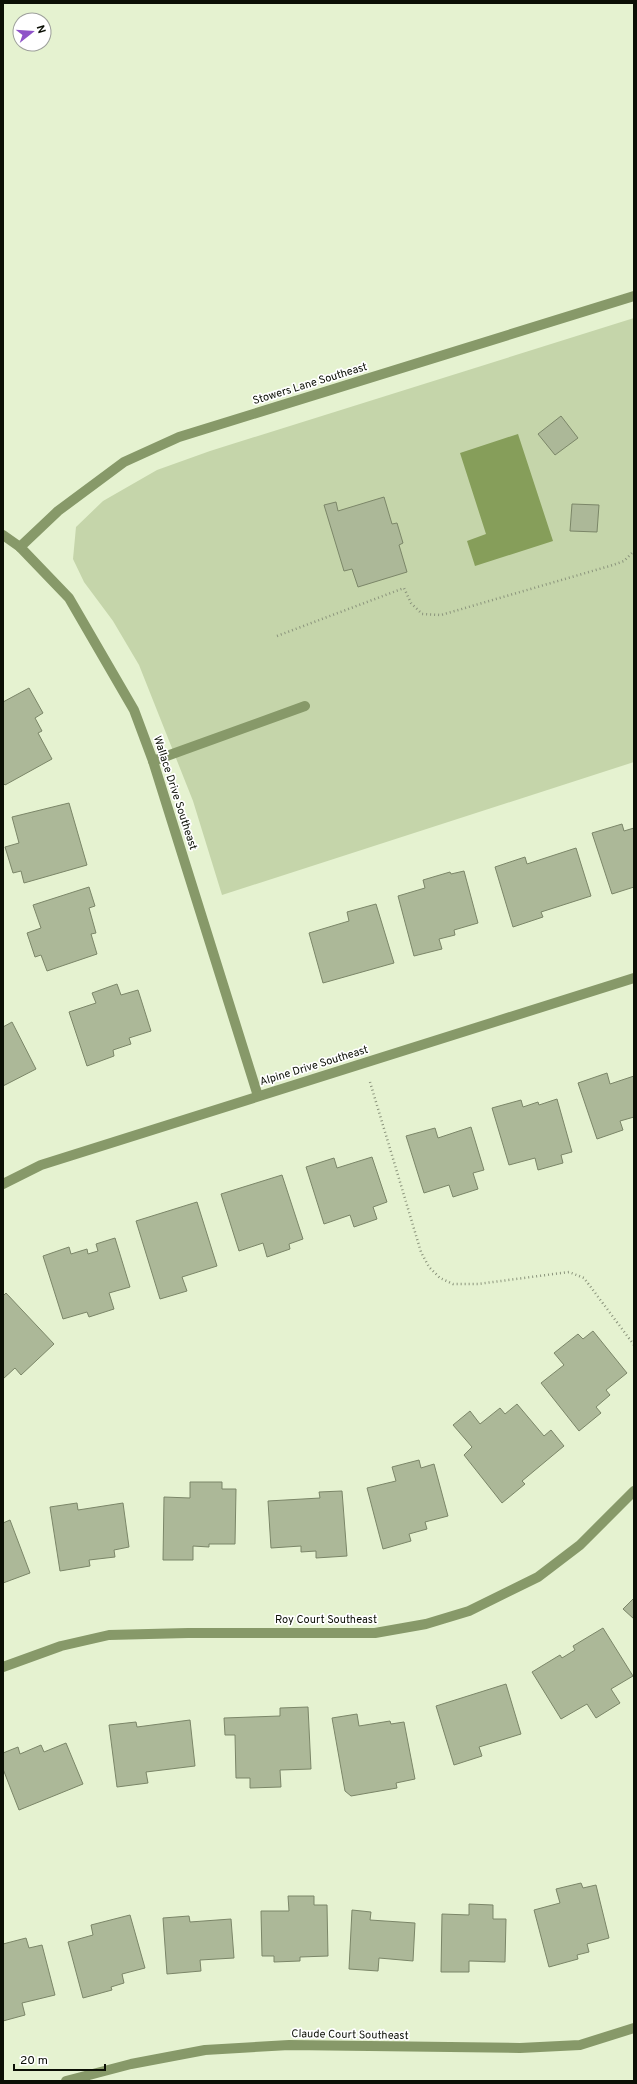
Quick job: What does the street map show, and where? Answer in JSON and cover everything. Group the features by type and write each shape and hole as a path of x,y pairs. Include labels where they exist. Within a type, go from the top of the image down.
{"street":[{"name":"Stowers Lane Southeast","path":"20,547 58,511 124,462 179,437 634,296"},
{"name":"Wallace Drive Southeast","path":"3,535 20,547 69,598 134,710 153,761 258,1096"},
{"path":"153,761 305,706"},
{"name":"Alpine Drive Southeast","path":"3,1184 41,1166 634,978"},
{"name":"Roy Court Southeast","path":"3,1667 62,1646 109,1635 188,1632 375,1633 426,1624 469,1611 538,1576 580,1545 634,1491"},
{"name":"Claude Court Southeast","path":"66,2081 131,2064 205,2050 289,2045 520,2048 580,2044 634,2028"}],"path":[{"path":"278,636 404,588 411,603 422,614 441,615 613,565 624,561 634,551"},
{"path":"364,1063 422,1252 429,1267 440,1278 453,1284 478,1284 569,1272 584,1278 634,1345"}],"shaded area":[{"path":"634,318 634,762 222,895 193,801 139,665 113,621 84,582 73,559 76,527 103,501 157,470 210,451"},
{"path":"518,434 553,541 475,566 467,541 486,534 460,453"}],"building":[{"path":"561,416 578,438 555,455 538,434"},
{"path":"384,497 392,524 397,523 403,543 399,545 407,572 358,587 352,569 344,571 324,505 336,502 338,511"},
{"path":"572,504 599,505 597,532 570,531"},
{"path":"29,688 43,713 35,718 42,731 38,733 52,759 5,785 3,783 3,702"},
{"path":"69,803 87,865 24,883 21,871 13,873 5,847 19,843 12,817"},
{"path":"622,824 624,831 634,828 634,887 612,894 592,833"},
{"path":"576,848 591,896 541,912 543,917 513,927 495,867 525,857 527,864"},
{"path":"464,871 478,923 454,930 455,935 439,939 442,949 414,956 398,896 425,888 423,880 450,872 451,874"},
{"path":"89,887 95,906 89,908 96,933 91,934 97,954 47,971 41,955 35,957 27,933 41,928 33,905"},
{"path":"376,904 394,963 323,983 309,933 349,921 347,912"},
{"path":"117,984 121,995 138,990 151,1031 129,1038 131,1044 113,1050 114,1056 87,1066 69,1012 96,1003 92,993"},
{"path":"12,1022 36,1069 3,1086 3,1027"},
{"path":"607,1073 610,1084 634,1076 634,1117 620,1121 623,1130 597,1139 578,1083"},
{"path":"557,1099 572,1152 561,1155 563,1163 538,1170 535,1158 509,1165 492,1108 521,1100 523,1107 538,1102 539,1105"},
{"path":"471,1127 484,1170 473,1173 478,1189 453,1197 449,1185 424,1193 406,1136 435,1128 438,1138"},
{"path":"372,1157 387,1202 373,1207 377,1219 354,1227 350,1215 324,1224 306,1167 334,1158 337,1168"},
{"path":"282,1175 303,1239 289,1244 290,1249 267,1257 263,1243 239,1251 221,1194"},
{"path":"197,1202 217,1266 182,1277 187,1291 160,1299 136,1221"},
{"path":"115,1238 130,1287 109,1293 114,1309 89,1317 87,1312 63,1319 43,1256 69,1247 71,1254 87,1249 88,1254 98,1251 96,1244"},
{"path":"6,1293 54,1344 21,1375 15,1368 3,1379 3,1296"},
{"path":"593,1331 627,1373 606,1390 610,1395 596,1407 601,1413 579,1431 541,1383 564,1365 554,1353 578,1334 583,1339"},
{"path":"517,1404 544,1436 551,1430 564,1446 522,1481 525,1484 502,1503 464,1455 472,1447 453,1425 470,1411 480,1424 500,1408 505,1414"},
{"path":"419,1460 421,1468 434,1464 448,1516 425,1522 427,1529 409,1534 411,1541 383,1549 367,1488 396,1481 392,1467"},
{"path":"190,1482 222,1482 222,1489 236,1489 235,1544 209,1544 209,1547 193,1546 193,1560 163,1560 164,1497 190,1498"},
{"path":"342,1491 347,1556 316,1558 316,1551 301,1552 301,1546 271,1548 268,1501 320,1498 319,1492"},
{"path":"77,1503 78,1510 123,1503 129,1547 114,1550 115,1557 89,1560 90,1566 60,1571 50,1507"},
{"path":"10,1520 30,1573 3,1583 3,1523"},
{"path":"634,1598 634,1619 623,1609"},
{"path":"603,1628 633,1676 611,1689 620,1703 596,1718 587,1704 561,1719 532,1672 560,1655 562,1658 575,1650 573,1646"},
{"path":"506,1684 521,1734 479,1747 482,1756 454,1765 436,1706"},
{"path":"308,1707 311,1769 280,1770 281,1787 250,1788 250,1778 236,1778 235,1735 225,1735 224,1718 280,1716 280,1708"},
{"path":"357,1714 359,1726 390,1721 391,1724 404,1722 415,1779 396,1783 397,1788 351,1796 345,1791 332,1718"},
{"path":"190,1720 195,1766 146,1772 148,1783 117,1787 109,1725 136,1722 137,1727"},
{"path":"66,1743 83,1784 19,1810 3,1769 3,1753 18,1747 20,1754 41,1745 44,1752"},
{"path":"581,1883 583,1888 596,1885 609,1938 587,1944 589,1952 577,1955 578,1959 549,1967 534,1910 560,1903 556,1889"},
{"path":"288,1896 314,1896 314,1905 327,1905 328,1956 300,1957 300,1961 274,1962 274,1956 262,1956 261,1911 289,1911"},
{"path":"469,1904 493,1905 493,1919 506,1919 505,1962 469,1961 469,1972 441,1972 442,1914 469,1915"},
{"path":"352,1910 371,1912 370,1920 415,1923 413,1961 379,1958 378,1971 349,1969"},
{"path":"130,1915 145,1968 122,1974 124,1983 111,1987 112,1990 83,1998 68,1942 93,1935 91,1925"},
{"path":"189,1916 190,1922 231,1919 234,1958 200,1960 201,1971 167,1974 163,1918"},
{"path":"26,1938 29,1948 42,1945 55,1995 22,2003 25,2015 3,2021 3,1944"}]}
